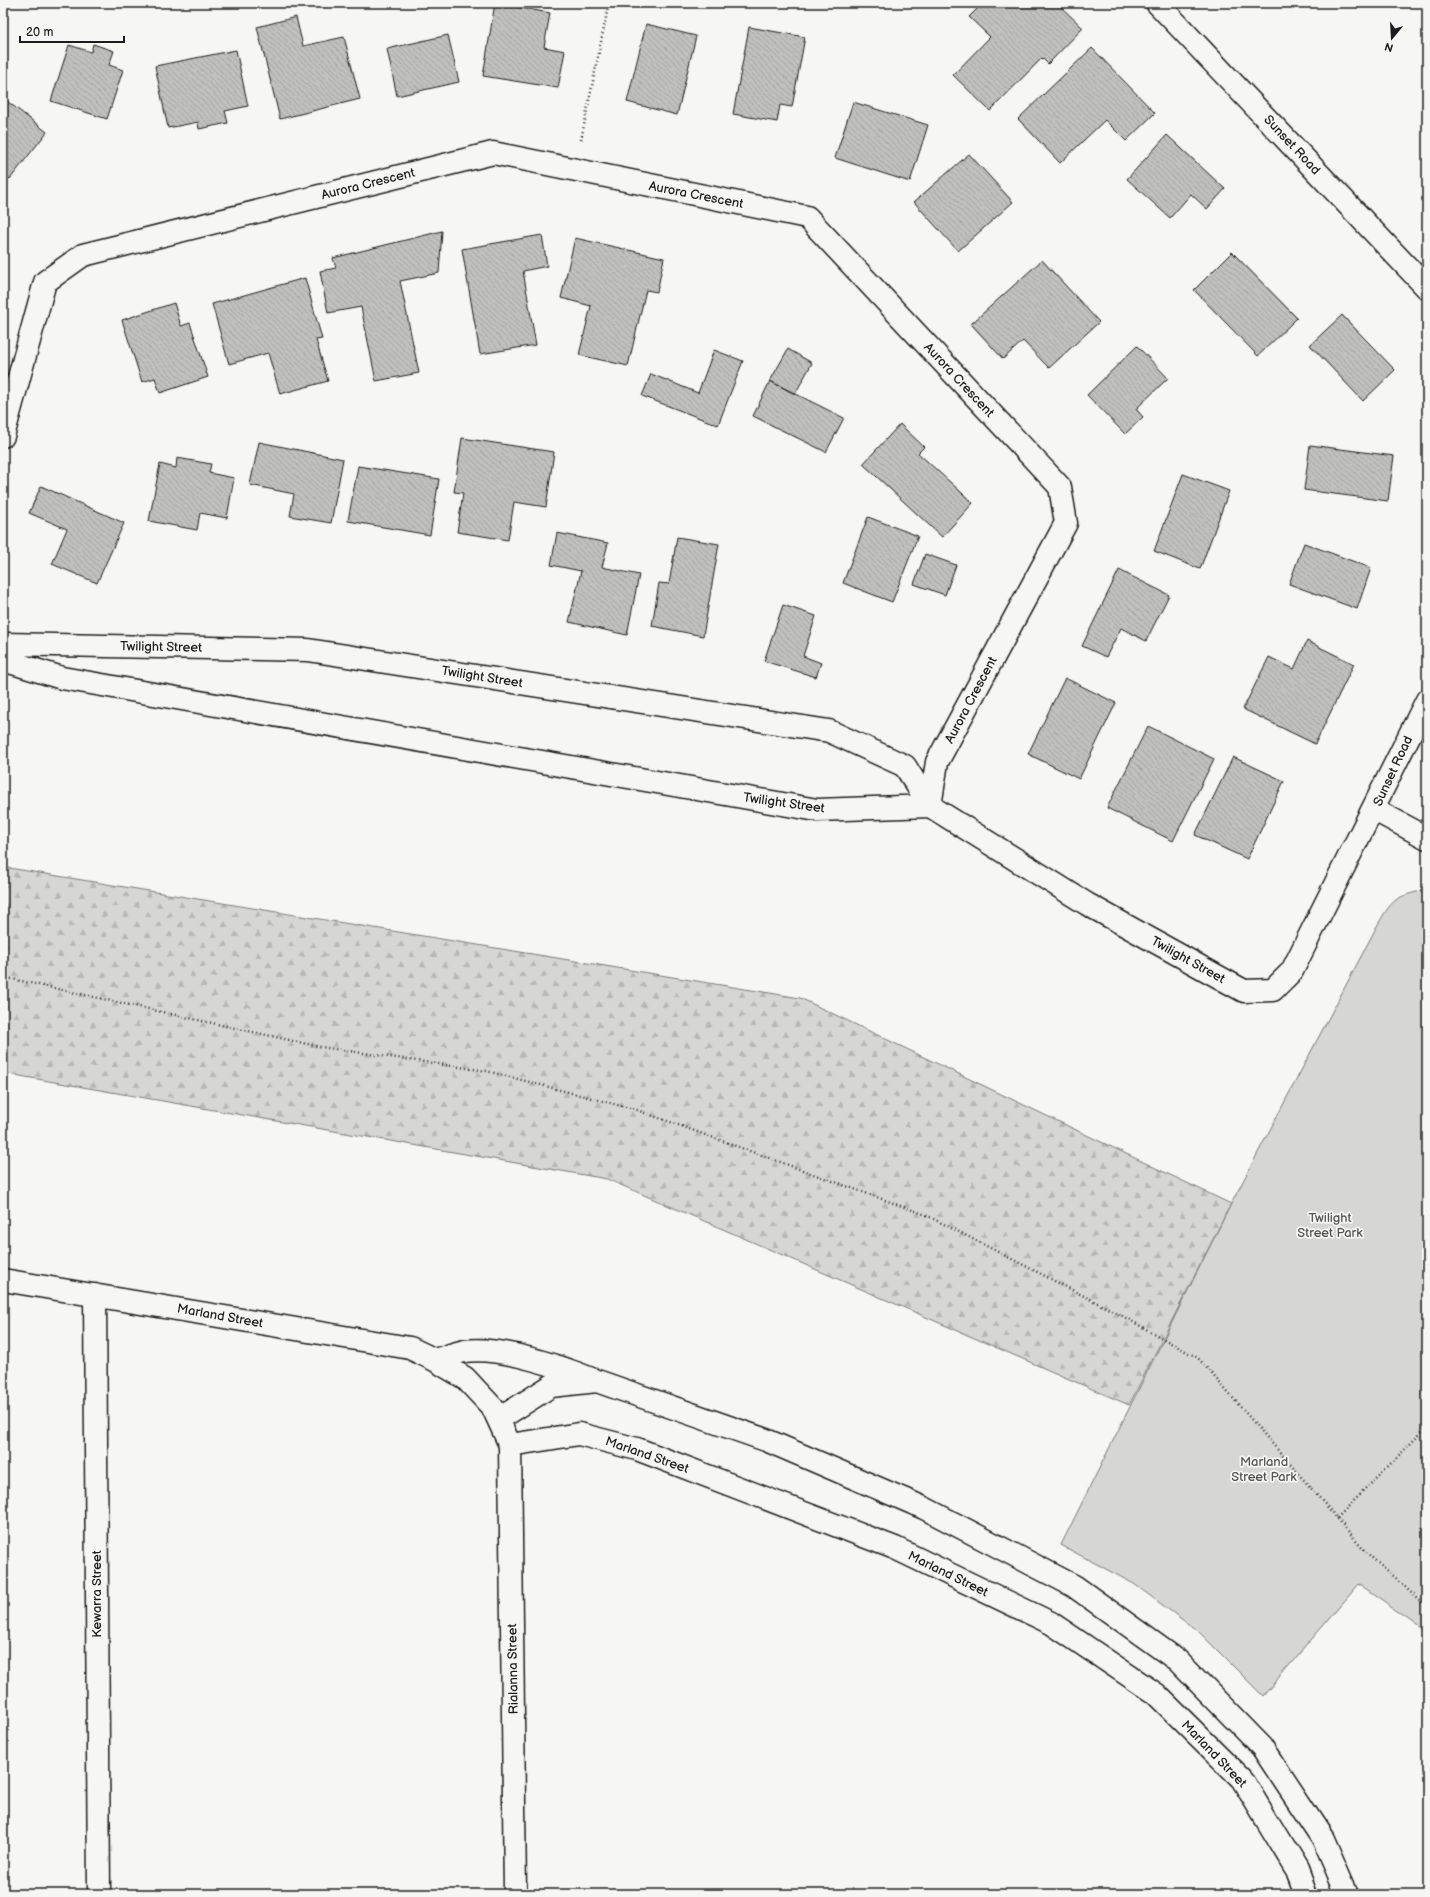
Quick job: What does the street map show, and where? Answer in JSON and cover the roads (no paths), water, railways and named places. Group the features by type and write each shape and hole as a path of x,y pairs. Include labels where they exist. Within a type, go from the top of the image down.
{"street":[{"name":"Sunset Road","path":"1157,3 1427,288"},
{"name":"Aurora Crescent","path":"3,436 45,282 83,255 493,153 807,217 1060,487 1066,523 938,762 930,806"},
{"name":"Twilight Street","path":"3,644 308,650 829,732 905,766 930,806 1087,904 1244,991 1273,990 1292,971 1373,809"},
{"name":"Twilight Street","path":"3,660 62,678 817,810 930,806"},
{"name":"Sunset Road","path":"1427,700 1373,809 1427,838"},
{"name":"Marland Street","path":"3,1280 410,1348 435,1360 464,1378 493,1408 510,1445 579,1434 637,1449 895,1548 1051,1623 1156,1694 1242,1779 1297,1870 1306,1894"},
{"name":"Kewarra Street","path":"95,1295 99,1894"},
{"path":"435,1360 466,1351 492,1351 559,1366 597,1381 766,1440 924,1508 1074,1586 1177,1660 1262,1747 1323,1839 1347,1894"},
{"path":"499,1419 551,1386 597,1381"},
{"name":"Rialanna Street","path":"510,1445 515,1894"}],"park label":[{"name":"Twilight Street Park","path":"1330,1226"},
{"name":"Marland Street Park","path":"1264,1470"}]}
